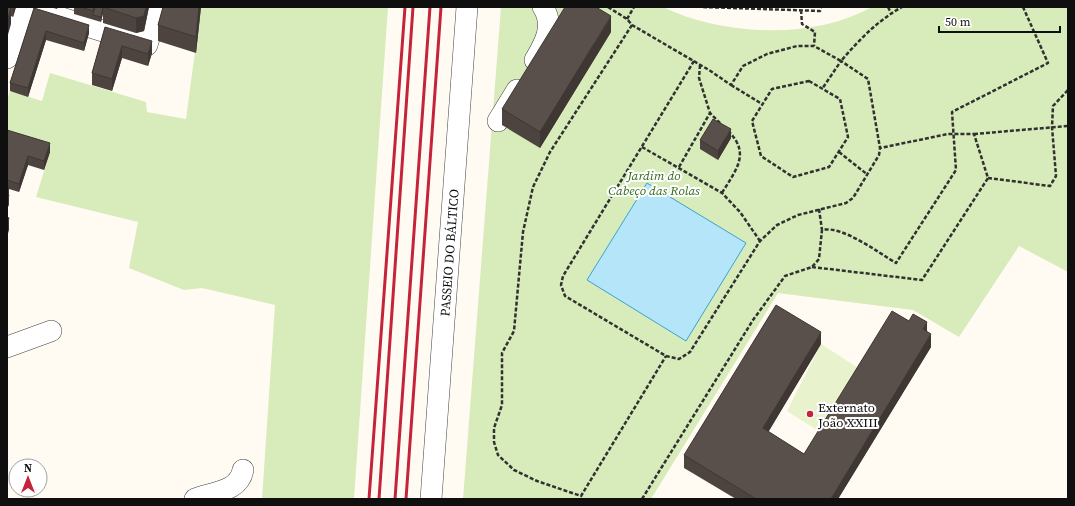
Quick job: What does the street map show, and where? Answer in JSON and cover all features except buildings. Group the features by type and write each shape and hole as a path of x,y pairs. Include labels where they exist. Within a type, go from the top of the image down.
{"street":[{"path":"7,58 23,7"},
{"path":"27,7 147,45 158,7"},
{"name":"PASSEIO DO BÁLTICO","path":"431,499 467,7"},
{"path":"498,121 547,38 549,24 543,7"},
{"path":"7,347 51,331"},
{"path":"195,499 233,487 242,476 243,470"}],"path":[{"path":"608,7 627,19 632,25 762,104"},
{"path":"627,19 634,7"},
{"path":"706,7 820,11 821,7"},
{"path":"888,7 891,13"},
{"path":"822,89 862,37 891,13 902,7"},
{"path":"822,230 827,229 849,235 896,263 956,170 952,112 1048,63 1023,7"},
{"path":"801,10 802,24 815,32 814,46"},
{"path":"632,25 550,152 533,187 523,232 514,331 502,353 502,406 494,428 494,442 498,455 514,470 537,481 581,498 666,356"},
{"path":"694,62 564,276 561,285 565,296 666,356 679,359 690,352 760,241 777,225 798,215 846,202 853,198 879,155 880,148 868,79 814,46 797,46 767,54 743,66 731,85"},
{"path":"700,65 699,78 710,113 738,140 740,162 722,193"},
{"path":"809,81 822,89 840,99 848,137 830,167 793,178 761,156 752,121 772,89 809,81"},
{"path":"988,178 1050,186 1056,176 1052,127 1053,106 1068,90"},
{"path":"679,167 710,113"},
{"path":"880,148 948,134 974,134 1068,126"},
{"path":"974,134 988,178"},
{"path":"642,147 722,193 740,212 760,241"},
{"path":"839,152 868,175"},
{"path":"642,499 753,320 785,276 812,267 922,280 988,178"},
{"path":"812,267 819,259 822,230 819,209"}],"green space":[{"path":"201,7 388,7 354,499 262,499 275,305 202,288 184,290 129,268 138,222 36,197 50,152 7,139 7,100 10,91 42,101 50,73 146,102 147,112 186,119"},
{"name":"Jardim do Cabeço das Rolas","path":"501,7 663,7 687,17 713,24 768,30 796,29 823,25 849,18 872,7 1068,7 1068,272 1019,246 959,337 913,310 778,293 651,499 463,499"},
{"path":"821,344 863,371 823,434 787,411"}],"water":[{"path":"647,183 746,243 686,341 587,280"}],"railway":[{"path":"369,499 405,7"},
{"path":"379,499 413,7"},
{"path":"395,499 430,7"},
{"path":"406,499 441,7"}],"place":[{"name":"Externato João XXIII","path":"810,414"}]}
